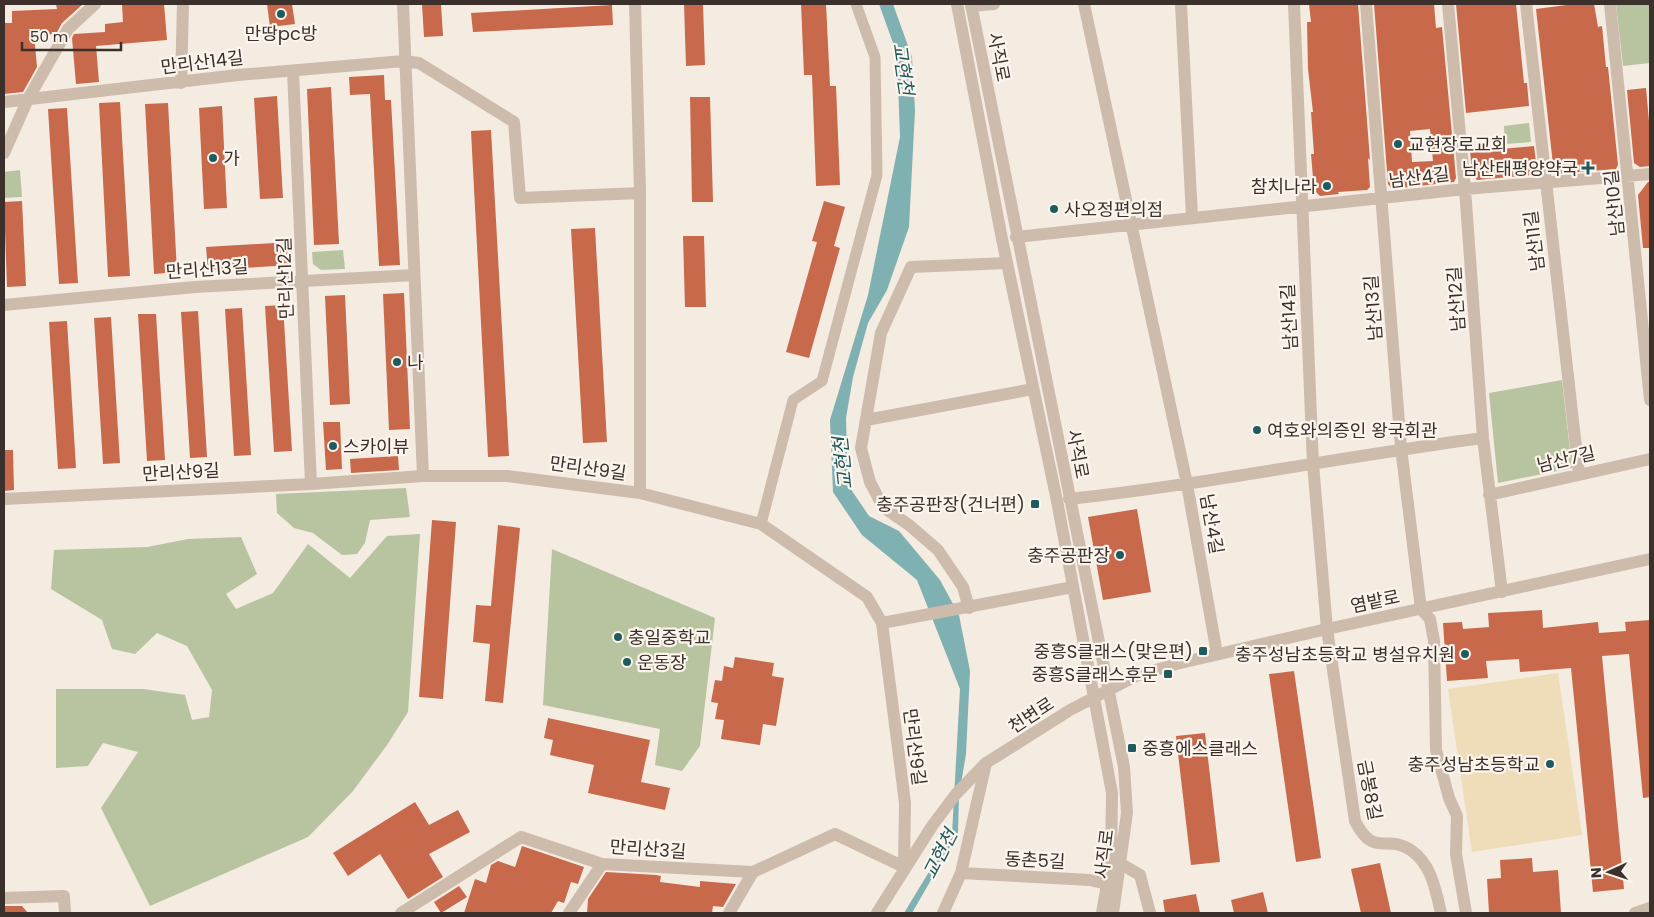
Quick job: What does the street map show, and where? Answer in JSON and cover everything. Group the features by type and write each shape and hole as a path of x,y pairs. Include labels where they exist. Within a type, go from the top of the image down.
{"street":[{"path":"4,152 28,100 68,29 95,4"},
{"path":"181,83 183,4"},
{"path":"403,4 423,476"},
{"path":"635,4 640,192 640,493"},
{"path":"761,524 793,400 822,381 877,175 875,57 856,4"},
{"name":"사직로","path":"957,4 1002,239 1095,698 1112,793 1112,833 1102,913"},
{"path":"971,5 994,4"},
{"name":"남산4길","path":"1084,4 1187,484 1217,654"},
{"path":"1181,4 1192,217"},
{"name":"남산14길","path":"1294,4 1313,464 1327,629"},
{"name":"남산13길","path":"1366,4 1401,448 1420,609"},
{"name":"남산12길","path":"1448,4 1465,189 1489,495 1502,592"},
{"name":"남산11길","path":"1526,4 1544,183 1579,474"},
{"name":"남산10길","path":"1610,4 1650,400"},
{"name":"사직로","path":"971,5 1069,499 1110,689 1124,768 1127,812 1113,913"},
{"path":"404,61 419,63 514,122 520,198 640,192"},
{"name":"만리산14길","path":"4,102 181,83 238,74 404,61"},
{"name":"만리산12길","path":"293,71 311,484"},
{"name":"남산4길","path":"1002,239 1465,189 1650,174"},
{"path":"969,608 963,587 938,550 910,525 883,507 870,482 861,448 881,332 911,267 1007,263"},
{"name":"만리산13길","path":"4,305 98,295 302,280 414,276"},
{"path":"866,420 1033,389"},
{"path":"1069,499 1187,484 1401,448 1484,438"},
{"name":"남산7길","path":"1489,495 1650,459"},
{"name":"만리산9길","path":"4,499 311,484 423,476 507,476 640,493 761,524 867,597 882,623 905,803 904,867"},
{"name":"염밭로","path":"1110,689 1136,676 1217,654 1650,559"},
{"path":"882,623 1073,587"},
{"path":"1420,609 1430,619 1434,641 1436,750 1449,798 1457,816 1456,854 1466,913"},
{"name":"금봉8길","path":"1327,629 1355,821 1362,834 1371,842 1399,844 1412,850 1421,859 1428,869 1441,913"},
{"name":"천변로","path":"904,867 956,794 986,763 1070,710 1110,689"},
{"path":"943,913 961,874 986,763"},
{"name":"만리산3길","path":"408,912 522,837 602,864 753,872 835,834 904,867"},
{"path":"569,913 602,864"},
{"path":"1121,864 1129,866 1140,875 1150,913"},
{"path":"877,913 904,867"},
{"path":"729,913 753,872"},
{"name":"동촌5길","path":"961,874 1090,880 1107,884"},
{"path":"4,898 64,896 65,913"},
{"path":"1635,913 1650,908"}],"green space":[{"path":"1616,4 1650,4 1650,63 1623,66"},
{"path":"1529,123 1531,142 1505,144 1504,126"},
{"path":"20,170 22,197 4,198 4,172"},
{"path":"343,250 345,269 321,270 313,264 312,252"},
{"path":"1562,380 1572,468 1498,483 1489,393"},
{"path":"406,488 410,517 370,520 365,543 357,554 342,555 313,533 294,528 277,513 276,494"},
{"path":"420,534 408,712 387,745 353,791 308,837 150,906 101,808 138,752 103,743 88,766 56,768 56,689 144,689 185,695 192,720 209,717 212,690 187,646 157,633 135,654 112,649 102,620 51,589 54,550 147,547 188,539 241,537 257,574 226,594 236,609 273,593 308,544 350,578 387,536"},
{"name":"운동장","path":"552,549 715,618 700,746 682,771 655,765 660,729 543,705"}],"sand":[{"path":"1558,673 1582,835 1472,852 1448,689"}],"water":[{"name":"교현천","path":"879,4 893,4 912,57 915,110 909,227 887,290 868,323 853,377 846,418 848,485 869,516 899,531 940,580 959,615 970,671 966,754 959,795 958,833 912,913 904,913 952,834 960,689 917,580 862,535 833,492 830,420 868,295 900,137 897,54"}],"building":[{"path":"56,4 83,4 62,23 56,34 34,35 37,67 23,92 4,94 4,23 12,23 12,11 57,9"},
{"path":"122,4 164,4 167,40 96,46 99,82 76,84 72,38 74,34 105,32 105,24 123,22"},
{"name":"만땅pc방","path":"267,4 292,4 295,24 270,27"},
{"path":"422,4 441,4 443,36 424,37"},
{"path":"684,4 703,4 705,65 686,66"},
{"path":"801,4 826,4 830,86 836,86 840,185 816,186 812,75 804,75"},
{"path":"1309,4 1358,4 1370,160 1368,158 1370,187 1367,190 1338,192 1339,194 1320,196 1314,190 1311,154 1314,154 1311,112 1313,112 1308,69 1307,22 1311,22"},
{"path":"1374,4 1434,4 1436,28 1442,27 1456,178 1454,182 1392,189 1388,184","holes":["1430,129 1433,161 1412,162 1410,131"]},
{"path":"1456,4 1516,4 1524,83 1527,83 1529,106 1466,113"},
{"path":"1574,4 1594,4 1598,27 1602,26 1618,165 1616,169 1554,174 1536,9"},
{"path":"612,5 613,25 473,32 471,13"},
{"path":"384,75 385,100 391,100 400,265 379,266 370,94 350,95 349,77"},
{"path":"331,87 339,244 314,245 307,89"},
{"path":"1646,88 1650,132 1650,166 1640,167 1634,163 1627,90"},
{"path":"277,96 283,198 260,199 254,98"},
{"path":"690,97 710,97 713,202 692,202"},
{"path":"120,102 130,276 108,277 99,103"},
{"path":"168,103 177,272 154,274 145,104"},
{"name":"가","path":"222,106 227,208 204,209 199,108"},
{"path":"67,108 78,283 59,284 48,109"},
{"path":"491,130 509,456 488,457 471,131"},
{"path":"1534,146 1537,170 1531,175 1477,180 1472,174 1470,150"},
{"path":"1650,182 1650,248 1643,248 1638,195"},
{"path":"22,201 26,286 7,287 4,202"},
{"path":"824,201 845,207 834,246 840,248 809,358 786,352 817,242 812,241"},
{"path":"595,228 607,442 583,443 571,229"},
{"path":"683,236 704,236 706,307 685,307"},
{"path":"291,242 293,265 208,270 206,247"},
{"name":"나","path":"404,293 410,429 389,430 383,294"},
{"path":"345,295 350,404 330,405 325,296"},
{"path":"283,305 292,451 274,452 265,306"},
{"path":"242,308 251,455 234,456 225,309"},
{"path":"198,311 207,457 190,458 181,312"},
{"path":"138,314 156,314 165,460 147,461"},
{"path":"111,317 120,463 103,464 94,318"},
{"path":"67,321 76,468 58,469 49,322"},
{"name":"스카이뷰","path":"323,422 340,422 342,469 326,470"},
{"path":"4,450 13,450 14,490 4,491"},
{"path":"398,456 399,470 351,473 350,459"},
{"name":"충주공판장","path":"1137,509 1151,592 1103,600 1088,517"},
{"path":"432,520 456,522 443,699 419,697"},
{"path":"498,525 520,528 503,703 485,701 490,644 473,642 476,605 491,606"},
{"path":"1542,610 1543,628 1598,622 1599,633 1626,631 1625,622 1650,620 1650,797 1643,798 1629,654 1602,656 1624,889 1593,892 1571,668 1520,672 1519,659 1486,661 1488,678 1447,681 1443,623 1462,622 1463,629 1489,627 1488,613"},
{"path":"735,657 774,663 772,676 784,678 776,726 763,724 760,745 721,739 724,720 715,719 718,703 711,702 715,680 722,681 724,666 733,668"},
{"path":"1294,671 1321,858 1296,862 1269,674"},
{"path":"548,718 650,740 641,782 670,788 665,810 588,793 594,765 550,755 553,740 544,738"},
{"path":"1205,733 1220,862 1191,865 1176,736"},
{"path":"415,802 429,825 458,810 470,832 429,854 443,877 408,899 380,854 348,876 333,853"},
{"path":"522,846 584,867 578,884 571,882 564,903 558,901 551,913 464,913 475,879 486,883 491,865 498,861 515,867"},
{"path":"1532,858 1533,872 1558,870 1561,913 1489,913 1487,879 1501,878 1500,860"},
{"path":"1380,863 1391,913 1361,913 1351,869"},
{"path":"606,872 656,875 661,876 660,882 700,887 700,881 736,884 723,907 713,906 712,913 587,913 588,899"},
{"path":"459,886 467,897 441,913 434,902"},
{"path":"1263,892 1268,913 1234,913 1231,900"},
{"path":"1196,894 1200,913 1165,913 1163,900"},
{"path":"4,906 22,906 28,913 4,913"}],"place":[{"name":"만땅pc방","path":"281,14"},
{"name":"교현장로교회","path":"1398,144"},
{"name":"가","path":"213,158"},
{"name":"남산태평양약국","path":"1588,168"},
{"name":"참치나라","path":"1327,186"},
{"name":"사오정편의점","path":"1054,209"},
{"name":"나","path":"397,362"},
{"name":"여호와의증인 왕국회관","path":"1257,430"},
{"name":"스카이뷰","path":"333,446"},
{"name":"충주공판장(건너편)","path":"1035,504"},
{"name":"충주공판장","path":"1120,555"},
{"name":"충일중학교","path":"618,637"},
{"name":"중흥S클래스(맞은편)","path":"1203,651"},
{"name":"충주성남초등학교 병설유치원","path":"1465,654"},
{"name":"운동장","path":"627,662"},
{"name":"중흥S클래스후문","path":"1168,674"},
{"name":"중흥에스클래스","path":"1132,748"},
{"name":"충주성남초등학교","path":"1550,764"}]}
